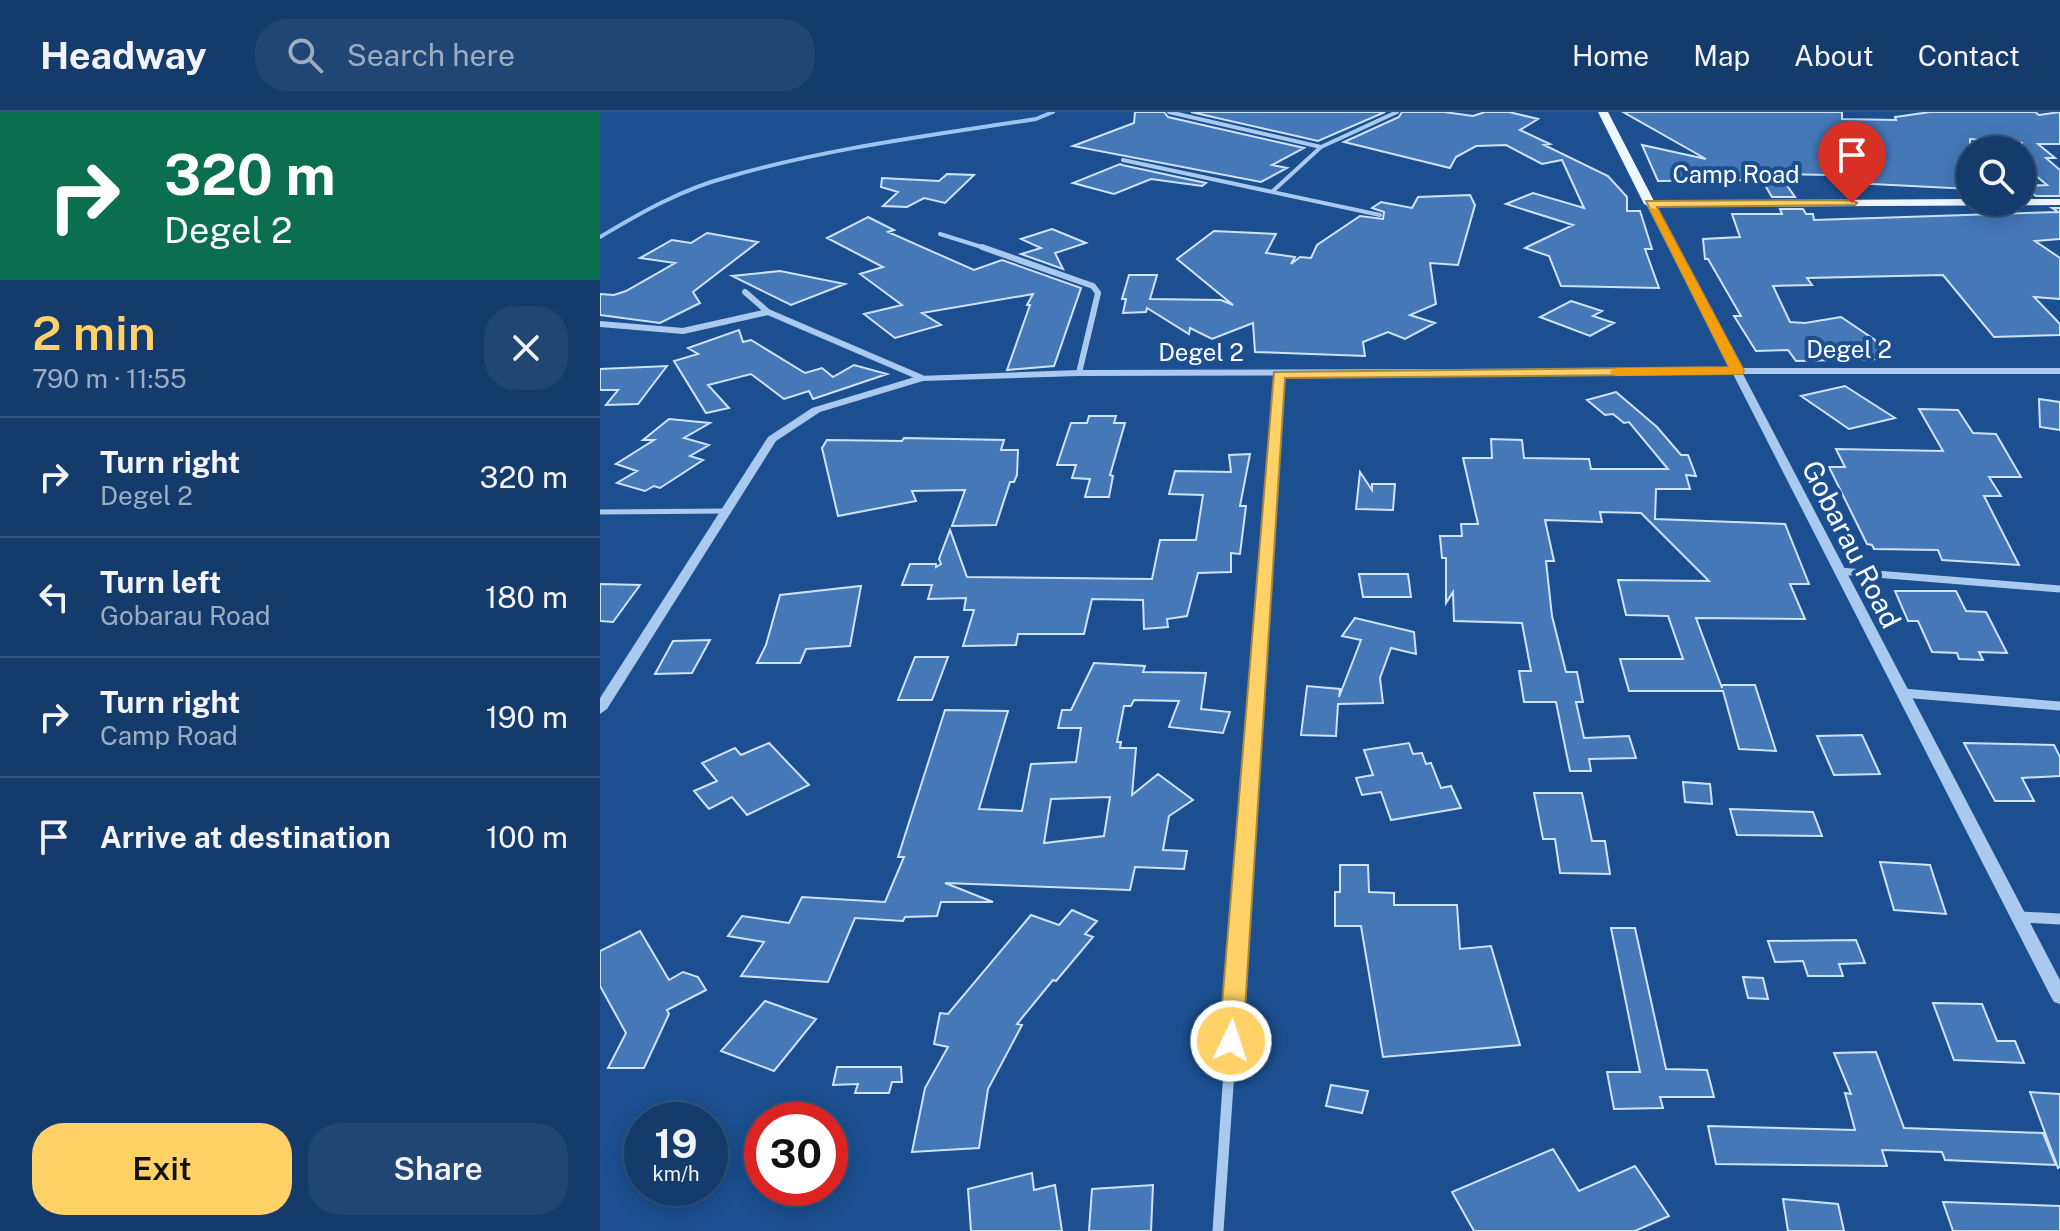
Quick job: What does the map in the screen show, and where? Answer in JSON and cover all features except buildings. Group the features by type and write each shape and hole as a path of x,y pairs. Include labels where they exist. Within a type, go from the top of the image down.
{"main road":[{"name":"Gobarau Road","path":"1603,112 1648,200"},
{"name":"Camp Road","path":"1726,200 1956,196"},
{"path":"2036,196 2060,196"},
{"name":"Camp Road","path":"1648,200 2060,202"}],"street":[{"path":"1169,112 1321,147"},
{"path":"1273,191 1321,147 1397,112"},
{"path":"1123,160 1380,215"},
{"name":"Gobarau Road","path":"1648,200 2060,997"},
{"path":"940,234 1077,278 1093,286 1098,293 1079,373"},
{"path":"745,292 768,312 922,378"},
{"path":"600,324 683,331 768,312"},
{"name":"Degel 2","path":"600,709 772,439 816,410 922,378 1079,373 2060,371"},
{"path":"1218,1231 1278,374"},
{"path":"1838,571 2060,589"},
{"path":"1902,693 2060,706"},
{"path":"2020,917 2060,919"}],"lane":[{"path":"600,512 726,511"}],"waterway":[{"path":"600,237 678,195 728,177 842,150 1036,119 1053,112"}],"slow traffic":[{"path":"1616,372 1737,371 1653,210"}],"route":[{"path":"1231,1041 1278,374 1737,371 1650,204 1852,203"}]}
